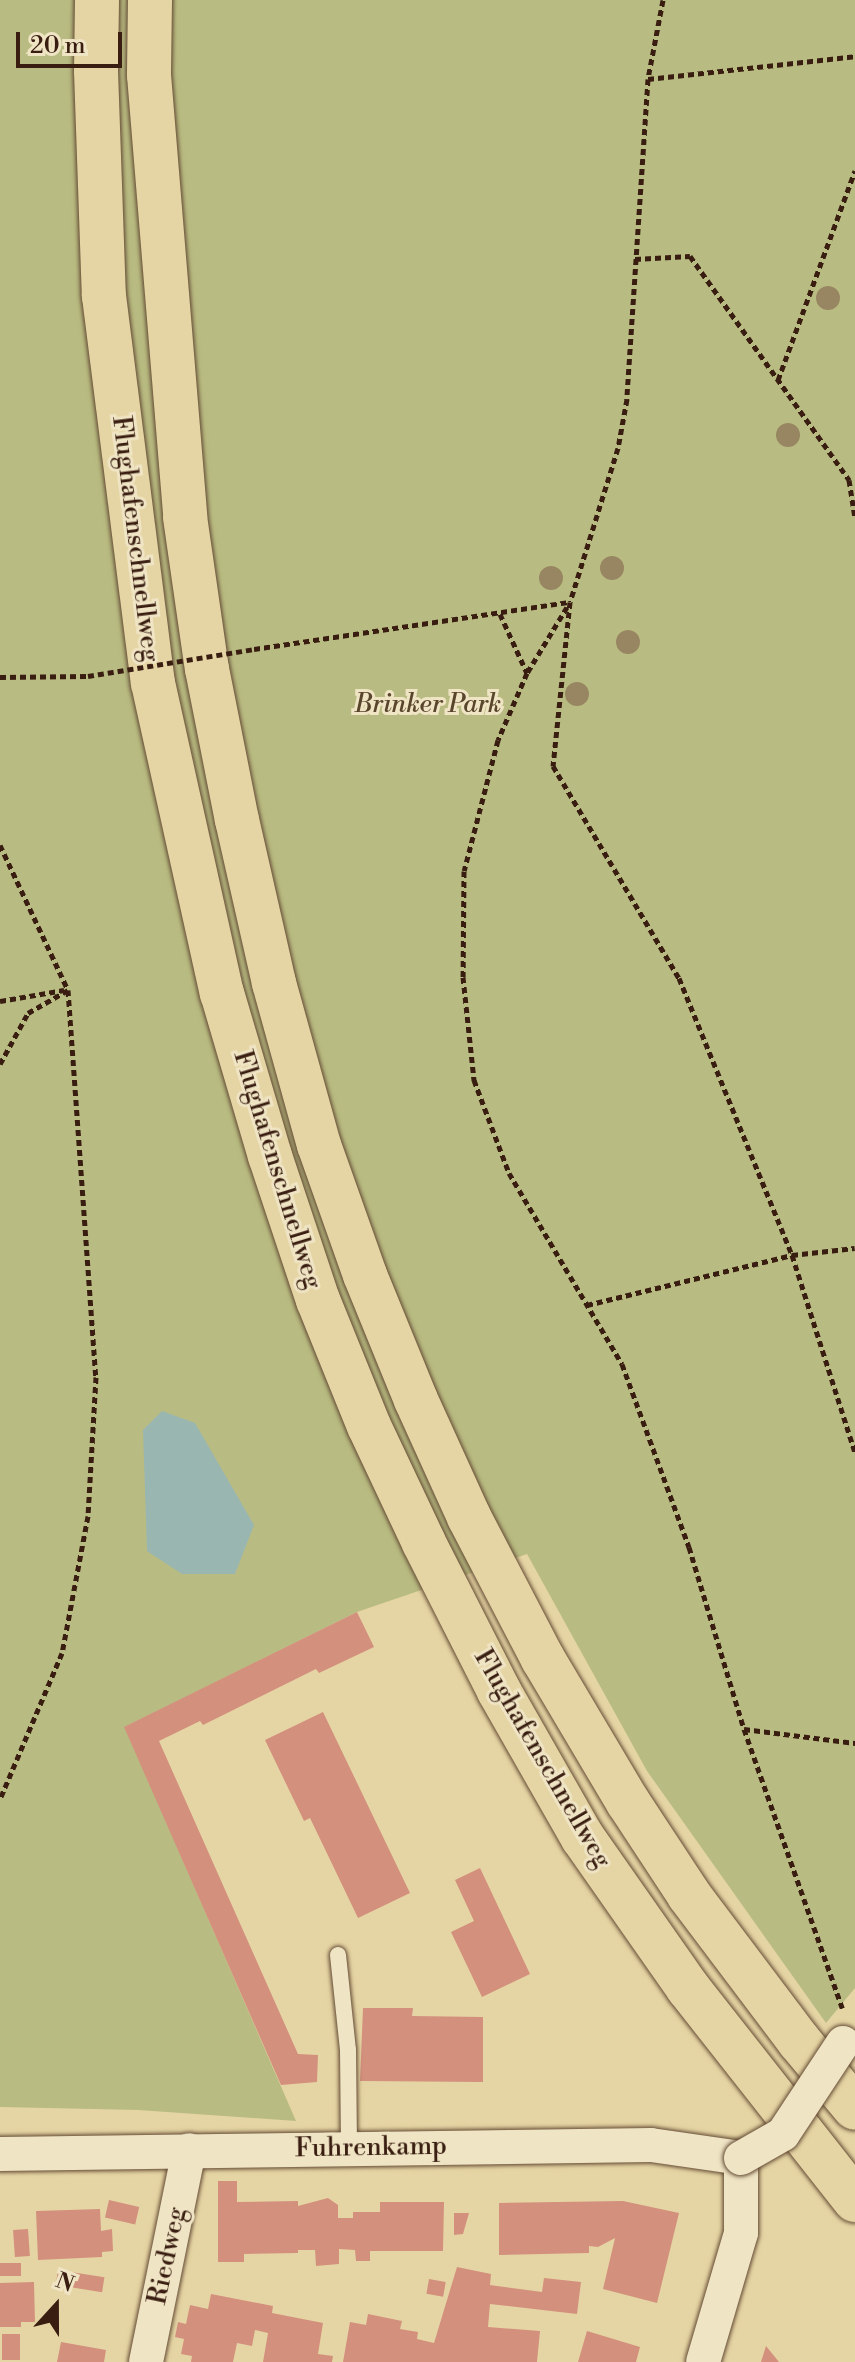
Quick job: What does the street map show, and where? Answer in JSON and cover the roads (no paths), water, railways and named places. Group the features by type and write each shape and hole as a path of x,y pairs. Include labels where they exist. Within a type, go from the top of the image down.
{"highway":[{"name":"Flughafenschnellweg","path":"97,0 96,71 104,296 153,683 222,993 318,1300 369,1426 424,1543 499,1691 583,1838 688,1988 855,2200"},
{"name":"Flughafenschnellweg","path":"150,0 149,75 187,532 207,669 274,983 319,1145 365,1275 416,1400 469,1517 543,1659 689,1895 799,2041 855,2108"}],"street":[{"path":"703,2362 741,2233 741,2158 783,2134 851,2035"},
{"name":"Fuhrenkamp","path":"0,2154 651,2145 741,2158"},
{"name":"Riedweg","path":"146,2362 189,2150"}],"lane":[{"path":"338,1955 348,2050 349,2148"}],"water":[{"path":"162,1411 195,1423 254,1525 235,1574 182,1574 147,1551 143,1430"}],"park label":[{"name":"Brinker Park","path":"428,705"}]}
